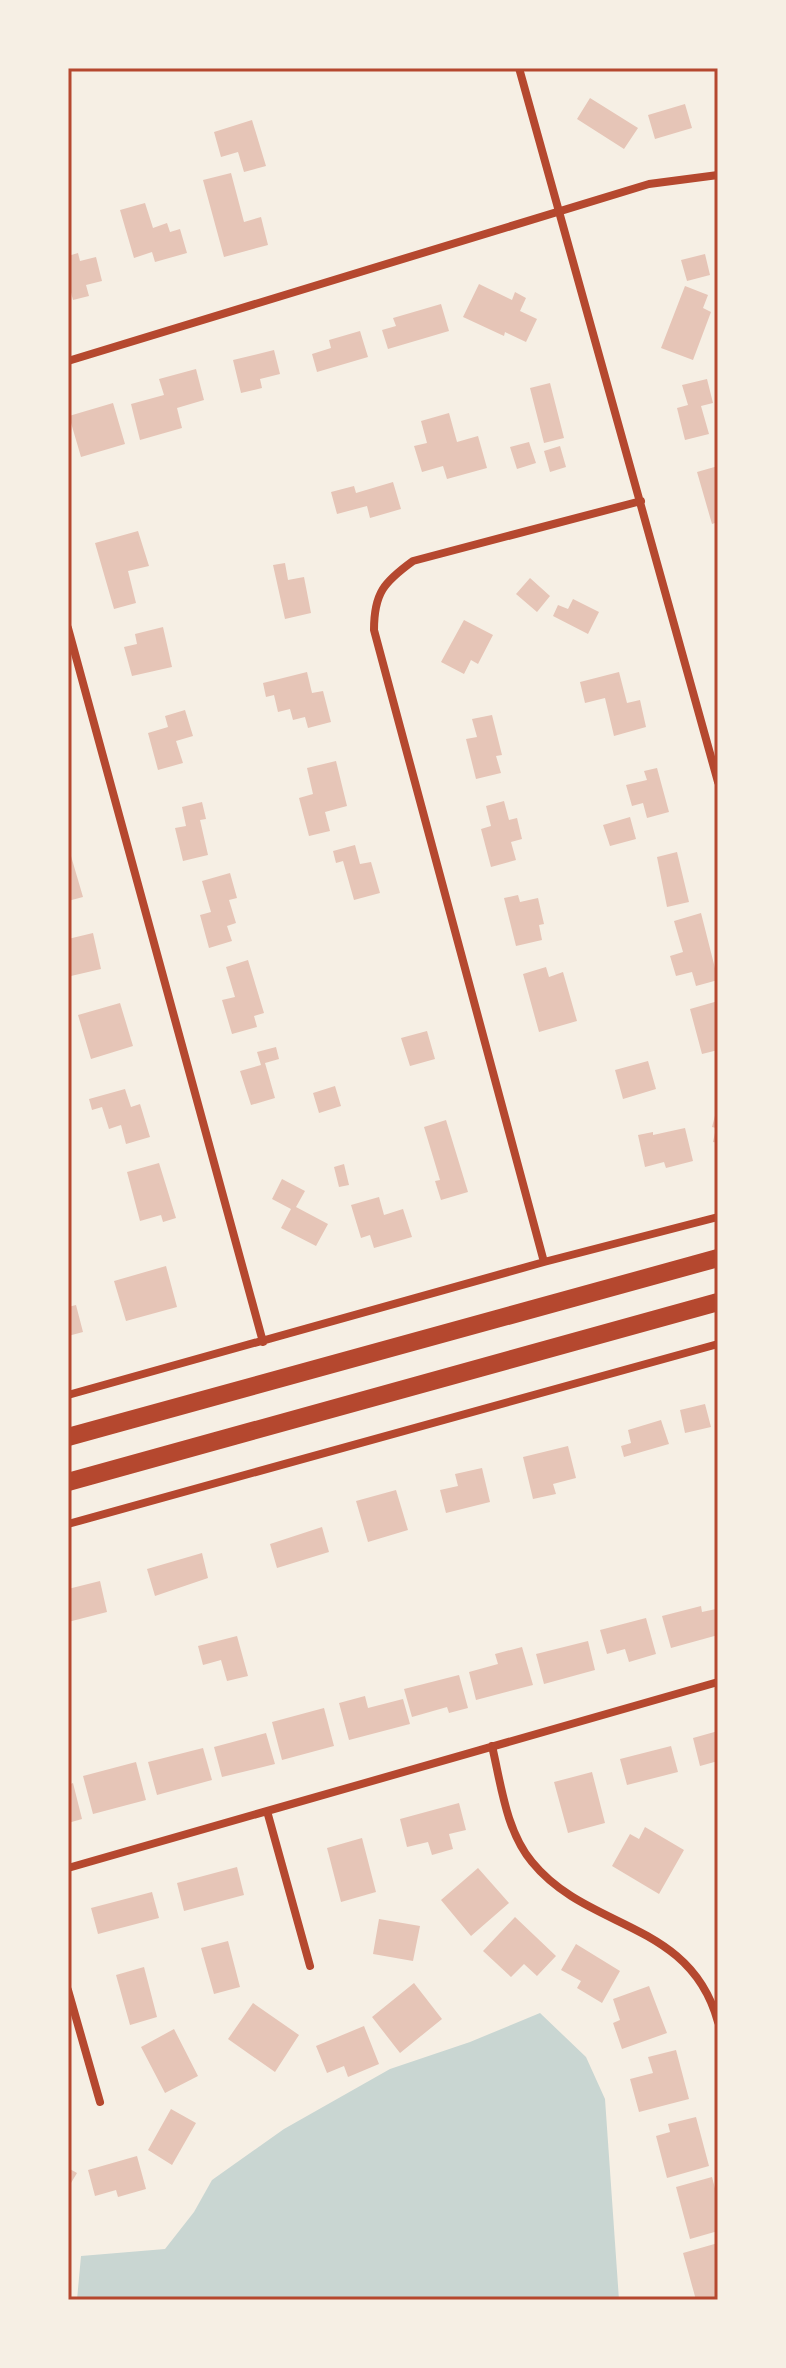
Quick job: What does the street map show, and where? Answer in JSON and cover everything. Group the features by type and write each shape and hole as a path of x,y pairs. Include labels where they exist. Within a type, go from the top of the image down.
{"highway":[{"path":"68,1437 718,1258"},
{"path":"68,1482 718,1302"}],"street":[{"path":"519,68 718,782"},
{"path":"68,361 649,184 718,175"},
{"path":"544,1262 374,630 374,613 378,594 390,578 413,561 641,501"},
{"path":"68,628 263,1342"},
{"path":"68,1395 544,1262 718,1217"},
{"path":"68,1524 718,1344"},
{"path":"68,1868 718,1682"},
{"path":"492,1746 509,1818 530,1860 547,1879 570,1894 680,1956 704,1988 718,2022"},
{"path":"267,1811 310,1966"},
{"path":"68,1990 100,2102"}],"shaded area":[{"path":"540,2013 586,2057 605,2099 619,2300 77,2300 81,2256 165,2249 194,2212 212,2180 284,2129 390,2069 470,2042"}],"building":[{"path":"590,98 638,128 624,149 577,119"},
{"path":"685,104 692,128 655,139 648,115"},
{"path":"252,120 266,166 244,172 238,152 221,157 214,132"},
{"path":"231,173 244,222 261,217 268,245 224,257 203,180"},
{"path":"145,203 153,228 167,223 170,232 180,229 187,253 155,262 152,252 134,258 120,210"},
{"path":"78,253 80,261 96,257 102,281 86,285 89,296 73,300 68,281 68,256"},
{"path":"705,254 710,275 687,281 681,260"},
{"path":"479,284 512,300 515,292 526,298 520,311 537,319 526,342 505,332 504,336 463,317"},
{"path":"685,286 708,295 703,308 711,312 693,360 661,348"},
{"path":"441,304 449,331 388,349 382,330 396,326 393,318"},
{"path":"360,331 368,357 317,372 312,354 331,348 329,340"},
{"path":"274,350 280,374 260,379 262,388 241,393 233,360"},
{"path":"196,369 204,400 177,408 182,428 140,440 131,404 164,395 159,379"},
{"path":"707,379 713,403 701,406 709,434 685,440 677,408 688,405 682,385"},
{"path":"550,383 564,438 544,443 530,388"},
{"path":"113,403 125,444 81,457 69,416"},
{"path":"449,413 457,442 478,436 487,468 447,479 443,466 422,472 414,446 427,443 421,421"},
{"path":"529,442 536,463 517,469 510,447"},
{"path":"560,446 566,467 550,472 544,451"},
{"path":"718,466 718,522 712,524 697,472"},
{"path":"393,482 401,509 370,518 367,506 337,514 331,492 354,486 356,493"},
{"path":"138,531 149,566 128,571 136,603 114,609 95,543"},
{"path":"285,563 288,580 304,577 311,613 285,619 273,565"},
{"path":"530,578 550,596 537,612 516,594"},
{"path":"573,599 599,612 588,634 553,616 558,605 568,609"},
{"path":"464,620 493,635 478,664 471,660 464,674 441,662"},
{"path":"163,627 172,667 132,676 124,647 137,644 135,634"},
{"path":"307,672 312,693 323,691 331,722 308,728 305,717 293,720 290,709 278,712 274,695 266,697 263,683"},
{"path":"619,672 627,703 640,700 646,727 614,736 605,698 585,703 580,682"},
{"path":"185,710 193,736 176,741 183,763 158,770 148,733 168,727 165,716"},
{"path":"492,715 502,755 496,756 501,773 476,779 466,739 477,737 472,719"},
{"path":"336,761 347,806 325,812 330,831 309,836 299,798 313,794 307,768"},
{"path":"657,768 669,812 647,818 643,803 632,806 626,785 647,780 644,771"},
{"path":"504,801 509,820 517,818 522,839 511,842 516,860 491,867 481,829 491,826 486,806"},
{"path":"202,802 206,819 200,820 208,855 183,861 175,828 186,826 182,807"},
{"path":"630,817 636,839 610,846 603,825"},
{"path":"355,845 360,864 371,862 380,893 354,900 343,861 336,863 333,851"},
{"path":"677,852 689,902 667,907 657,857"},
{"path":"71,856 83,897 68,901 68,857"},
{"path":"230,873 237,898 229,900 236,923 227,926 232,941 209,948 200,915 211,912 202,881"},
{"path":"518,895 520,902 538,898 544,924 539,925 542,940 516,946 504,898"},
{"path":"701,913 718,980 696,986 692,972 676,976 670,956 683,952 674,921"},
{"path":"93,933 101,969 71,976 68,939"},
{"path":"248,960 264,1013 254,1016 257,1027 232,1034 222,1000 235,997 226,967"},
{"path":"546,967 549,977 563,972 577,1021 539,1032 523,974"},
{"path":"718,1001 718,1050 702,1054 690,1009"},
{"path":"120,1003 133,1046 91,1059 78,1015"},
{"path":"427,1031 435,1059 410,1066 401,1038"},
{"path":"276,1047 279,1059 265,1063 275,1098 251,1105 240,1071 261,1065 257,1052"},
{"path":"648,1061 656,1089 623,1099 615,1070"},
{"path":"335,1086 341,1106 319,1113 313,1093"},
{"path":"125,1089 131,1107 140,1104 150,1137 126,1144 121,1125 109,1129 102,1107 92,1110 89,1099"},
{"path":"717,1108 718,1143 713,1142 716,1128 712,1127"},
{"path":"446,1120 468,1192 441,1200 435,1181 440,1180 424,1127"},
{"path":"685,1128 693,1161 666,1168 664,1162 645,1167 638,1135"},
{"path":"159,1163 176,1218 163,1222 161,1215 140,1221 127,1172"},
{"path":"344,1164 349,1185 339,1187 334,1167"},
{"path":"282,1179 305,1191 296,1207 328,1224 316,1246 281,1228 291,1209 272,1199"},
{"path":"379,1197 384,1215 403,1209 412,1237 374,1248 370,1235 361,1238 351,1205"},
{"path":"166,1266 177,1307 126,1321 114,1281"},
{"path":"76,1305 83,1332 68,1336 68,1307"},
{"path":"705,1404 711,1427 685,1433 680,1410"},
{"path":"661,1420 669,1444 624,1457 621,1446 631,1443 628,1430"},
{"path":"568,1446 576,1478 553,1484 556,1494 533,1499 523,1457"},
{"path":"482,1468 490,1502 446,1513 440,1490 458,1486 455,1474"},
{"path":"396,1490 408,1530 368,1542 356,1501"},
{"path":"322,1527 329,1552 277,1568 270,1544"},
{"path":"202,1553 208,1578 155,1596 147,1569"},
{"path":"100,1581 107,1612 68,1622 68,1589"},
{"path":"701,1606 702,1612 716,1609 718,1635 671,1648 662,1616"},
{"path":"646,1618 656,1654 629,1662 625,1649 607,1654 600,1630"},
{"path":"237,1636 248,1676 227,1681 221,1660 203,1665 198,1646"},
{"path":"588,1641 595,1670 544,1684 536,1654"},
{"path":"522,1647 533,1685 476,1700 469,1672 498,1664 495,1654"},
{"path":"459,1675 468,1708 449,1713 447,1707 412,1717 404,1689"},
{"path":"365,1696 368,1708 403,1699 410,1724 349,1740 339,1703"},
{"path":"324,1708 334,1746 282,1760 272,1722"},
{"path":"718,1731 718,1761 700,1766 693,1738"},
{"path":"266,1733 275,1764 222,1777 214,1747"},
{"path":"671,1746 678,1772 627,1785 620,1759"},
{"path":"203,1748 212,1780 157,1795 148,1762"},
{"path":"136,1762 146,1800 93,1814 83,1776"},
{"path":"592,1772 605,1823 568,1833 554,1782"},
{"path":"73,1783 82,1819 68,1823 68,1785"},
{"path":"459,1803 466,1830 449,1834 453,1849 432,1855 428,1842 407,1847 400,1819"},
{"path":"645,1827 684,1850 659,1894 612,1866 630,1834 639,1839"},
{"path":"362,1838 376,1892 341,1902 327,1848"},
{"path":"237,1867 244,1895 184,1911 177,1883"},
{"path":"478,1868 509,1903 471,1936 441,1900"},
{"path":"152,1892 159,1918 98,1934 91,1908"},
{"path":"515,1917 556,1956 537,1976 524,1964 511,1977 483,1951"},
{"path":"379,1919 420,1926 413,1961 373,1954"},
{"path":"228,1941 240,1987 214,1994 201,1948"},
{"path":"576,1944 620,1971 602,2003 577,1988 581,1981 561,1970"},
{"path":"144,1967 157,2017 130,2025 116,1975"},
{"path":"414,1983 442,2019 400,2053 372,2017"},
{"path":"649,1986 667,2033 622,2049 613,2023 620,2020 613,1999"},
{"path":"253,2003 299,2035 275,2072 228,2039"},
{"path":"364,2026 379,2064 348,2077 344,2066 327,2073 316,2046"},
{"path":"174,2029 198,2076 165,2093 141,2047"},
{"path":"676,2050 689,2099 639,2112 630,2079 653,2073 648,2057"},
{"path":"171,2109 196,2123 172,2165 148,2150"},
{"path":"696,2117 709,2166 667,2178 656,2136 670,2132 668,2124"},
{"path":"137,2156 146,2189 118,2197 116,2190 95,2196 88,2170"},
{"path":"68,2168 77,2173 68,2188"},
{"path":"712,2177 718,2200 718,2231 690,2239 676,2187"},
{"path":"718,2243 718,2300 696,2300 683,2253"}]}
